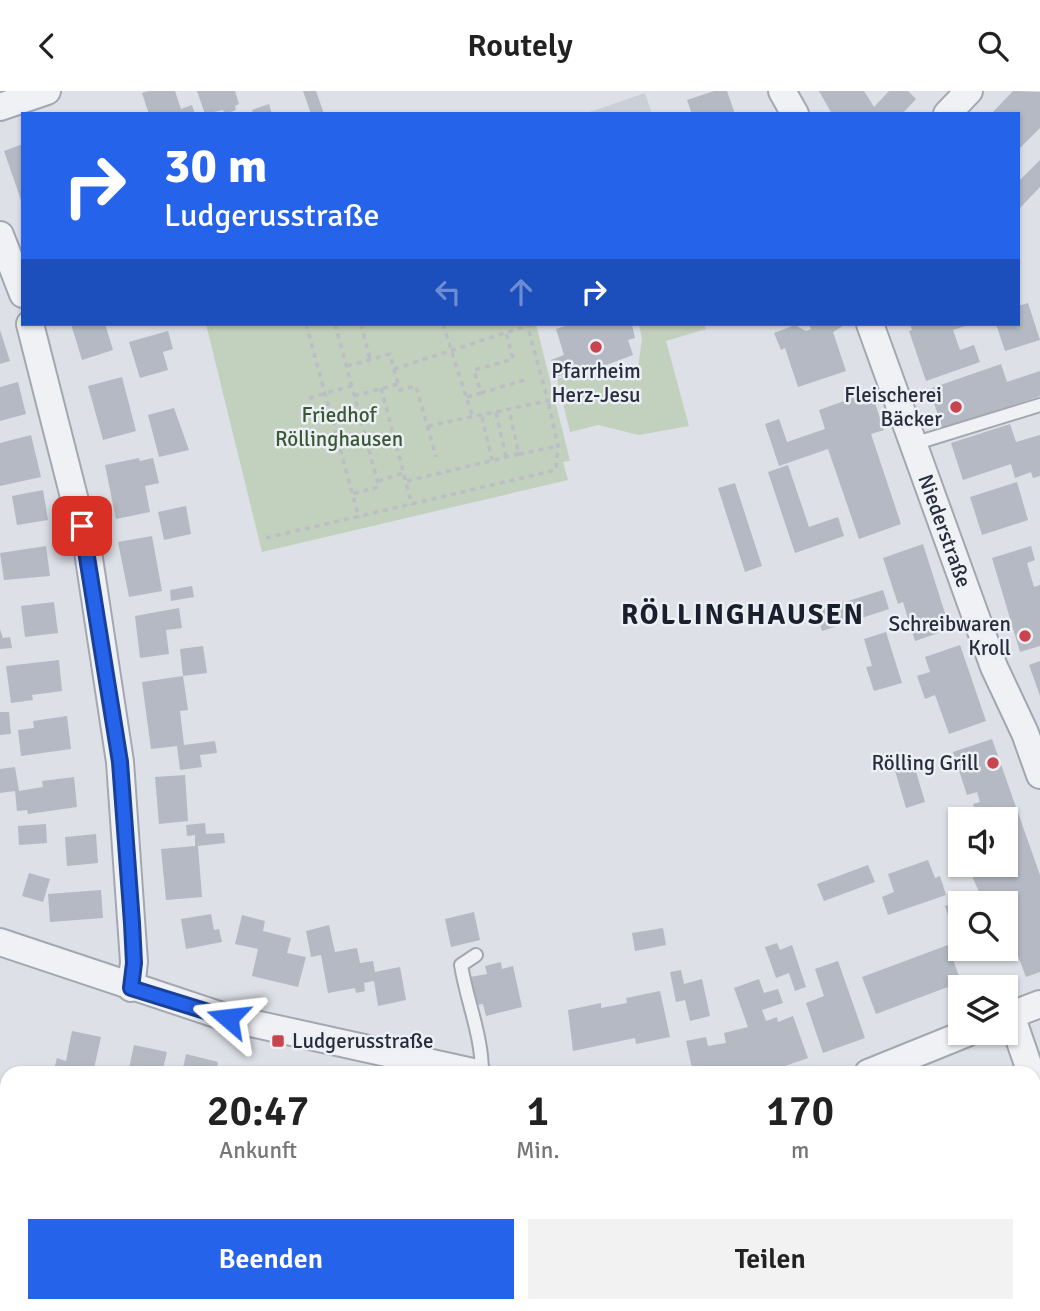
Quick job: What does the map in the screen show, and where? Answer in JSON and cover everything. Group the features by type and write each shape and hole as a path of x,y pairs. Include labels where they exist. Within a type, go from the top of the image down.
{"street":[{"path":"0,107 47,91"},
{"path":"782,91 794,112"},
{"path":"949,112 969,91"},
{"path":"0,235 21,289"},
{"path":"31,326 88,552 118,749 131,903 134,963 131,988"},
{"name":"Niederstraße","path":"871,326 994,667 1025,733 1040,775"},
{"path":"0,942 131,988 228,1018 448,1066"},
{"path":"1018,1012 1040,1003"},
{"path":"885,1066 948,1041"},
{"path":"1018,1041 1028,1066"}],"lane":[{"path":"913,444 1040,405"},
{"path":"476,955 461,965 467,999 482,1047 481,1066"}],"path":[{"path":"307,326 359,517"},
{"path":"336,326 379,487 352,494"},
{"path":"362,326 370,359"},
{"path":"444,326 473,419 548,401"},
{"path":"394,369 524,326"},
{"path":"266,538 556,470 558,446 529,326"},
{"path":"481,393 474,370 513,359 506,333"},
{"path":"346,366 390,354 400,390 416,386 436,457"},
{"path":"467,397 528,379"},
{"path":"354,396 398,384"},
{"path":"309,398 351,386"},
{"path":"381,388 412,505"},
{"path":"509,410 519,454"},
{"path":"496,414 506,457"},
{"path":"428,426 472,416"},
{"path":"481,417 492,460"},
{"path":"407,481 558,446"},
{"path":"378,481 404,473"}],"shaded area":[{"path":"645,93 651,112 590,112"}],"green space":[{"name":"Friedhof Röllinghausen","path":"206,326 536,326 570,461 563,462 568,480 262,552"},
{"path":"639,326 705,326 706,329 666,341 689,426 639,435 598,425 570,432 557,379 577,373 579,377 586,374 598,381 638,367 642,339"}],"building":[{"path":"175,91 181,109 192,105 194,112 148,112 142,93"},
{"path":"197,91 235,91 239,104 235,106 236,110 204,112"},
{"path":"303,91 316,91 323,112 310,112"},
{"path":"714,91 727,91 734,112 691,112 687,100"},
{"path":"819,91 864,91 874,107 889,91 908,91 916,99 904,112 831,112"},
{"path":"1013,91 1040,92 1040,128 1020,148 1020,112 993,112"},
{"path":"269,104 271,112 252,112"},
{"path":"21,145 21,200 4,151"},
{"path":"1040,160 1040,187 1020,208 1020,180"},
{"path":"1028,303 1040,340 1005,351 997,326 1020,326 1020,305"},
{"path":"72,326 106,326 113,350 82,360"},
{"name":"Pfarrheim Herz-Jesu","path":"565,326 632,326 635,338 628,340 633,355 579,375 578,370 556,377 551,360 564,355 556,329"},
{"path":"792,326 806,331 811,329 810,326 843,326 833,332 846,371 798,387 785,348 781,350 774,333"},
{"path":"911,326 965,326 953,330 960,350 974,345 980,362 926,381 909,331 912,330"},
{"path":"0,330 10,361 0,364"},
{"path":"168,331 173,349 163,352 168,370 140,378 129,342"},
{"path":"1001,364 1007,382 1040,371 1040,396 943,429 929,389"},
{"path":"122,377 136,431 103,440 88,386"},
{"path":"18,382 26,414 0,421 0,387"},
{"path":"858,396 861,405 874,400 884,430 871,434 901,524 859,539 828,449 779,466 765,424 779,419 787,442 825,429 819,410"},
{"path":"174,408 189,450 159,457 148,415"},
{"path":"1010,424 1016,442 1040,435 1040,476 1033,478 1031,472 1015,478 1011,464 963,480 951,443"},
{"path":"31,435 41,477 0,486 0,443"},
{"path":"139,458 140,461 153,458 159,483 145,486 150,512 116,519 105,465"},
{"path":"788,465 809,527 838,517 844,536 795,553 768,472"},
{"path":"1017,482 1028,520 982,535 970,497"},
{"path":"735,483 762,566 745,572 718,488"},
{"path":"43,490 48,520 17,525 12,496"},
{"path":"186,506 191,534 164,540 158,512"},
{"path":"152,536 162,591 129,597 118,542"},
{"path":"923,544 950,629 915,641 903,602 898,604 883,558"},
{"path":"46,546 50,576 4,580 0,553"},
{"path":"1031,546 1035,560 1027,563 1034,587 1040,585 1040,646 1020,652 992,558"},
{"path":"192,586 194,597 171,601 170,590"},
{"path":"883,590 889,609 822,631 816,611"},
{"path":"54,602 58,633 25,637 21,606"},
{"path":"179,608 182,628 166,630 169,654 140,658 135,616"},
{"path":"0,629 3,638 10,637 12,648 0,649"},
{"path":"886,632 902,683 874,691 866,667 872,666 864,639"},
{"path":"960,645 986,721 949,734 935,695 925,699 917,676 930,672 925,657"},
{"path":"203,646 207,673 183,676 180,649"},
{"path":"59,660 62,691 32,695 33,700 11,703 6,666"},
{"path":"1040,661 1040,696 1029,665"},
{"path":"183,676 188,710 180,711 184,745 215,741 217,753 200,755 202,767 180,770 177,746 151,749 142,682"},
{"path":"0,712 9,712 11,734 0,735"},
{"path":"67,716 71,749 21,756 18,730 34,728 33,721"},
{"path":"992,739 1016,807 974,807 973,804 980,802 977,792 967,795 953,752"},
{"path":"912,758 925,802 906,808 893,764"},
{"path":"15,767 19,791 43,787 42,781 74,777 77,807 28,814 27,810 17,811 15,791 0,793 0,769"},
{"path":"185,775 188,821 159,824 155,777"},
{"path":"1018,813 1040,875 1040,972 1026,977 1018,956 1018,891 979,891 972,877 1018,877"},
{"path":"205,823 206,834 224,833 225,843 198,846 202,897 166,900 161,849 195,846 195,835 187,836 186,825"},
{"path":"46,824 47,843 19,845 18,826"},
{"path":"96,834 98,863 67,866 65,837"},
{"path":"928,860 935,878 940,876 946,895 888,915 882,897 894,892 888,874"},
{"path":"868,865 875,882 824,901 817,884"},
{"path":"29,873 50,879 43,902 22,896"},
{"path":"101,890 103,918 50,922 48,894"},
{"path":"474,912 480,940 451,947 445,919"},
{"path":"211,914 214,930 219,929 222,942 186,949 181,919"},
{"path":"242,915 265,921 263,931 291,938 287,953 306,957 298,987 252,976 258,949 235,944"},
{"path":"329,925 335,952 357,948 360,963 373,961 375,972 400,967 406,1000 378,1006 374,981 364,983 365,991 356,993 355,988 328,993 321,955 311,957 306,931"},
{"path":"663,928 666,945 635,951 632,933"},
{"path":"777,943 780,950 792,945 806,987 795,991 789,973 776,978 765,947"},
{"path":"948,945 948,961 954,961 959,975 948,975 948,987 876,1014 862,977"},
{"path":"838,961 865,1038 823,1053 806,1003 824,996 815,969"},
{"path":"501,962 502,969 513,966 522,1007 486,1016 483,1004 476,1005 470,977 487,974 485,966"},
{"path":"681,970 684,984 702,979 710,1016 690,1021 685,1000 676,1002 670,972"},
{"path":"759,979 764,993 778,989 783,1003 762,1010 766,1021 777,1017 778,1022 793,1016 808,1058 785,1066 691,1066 686,1041 706,1037 708,1046 726,1043 724,1033 748,1027 734,988"},
{"path":"660,991 670,1037 636,1044 635,1038 573,1051 568,1010 601,1003 601,1008 627,1003 626,998"},
{"path":"72,1031 101,1037 95,1066 55,1066 57,1058 66,1061"},
{"path":"134,1045 167,1052 164,1066 130,1066"},
{"path":"186,1054 218,1062 217,1066 183,1066"}],"place":[{"name":"Pfarrheim Herz-Jesu","path":"596,347"},
{"name":"Fleischerei Bäcker","path":"956,407"},
{"name":"Schreibwaren Kroll","path":"1025,636"},
{"name":"Rölling Grill","path":"993,763"},
{"name":"Ludgerusstraße","path":"278,1041"}],"district":[{"name":"RÖLLINGHAUSEN","path":"743,615"}],"route":[{"path":"82,526 120,762 134,963 131,988 228,1018"}]}
